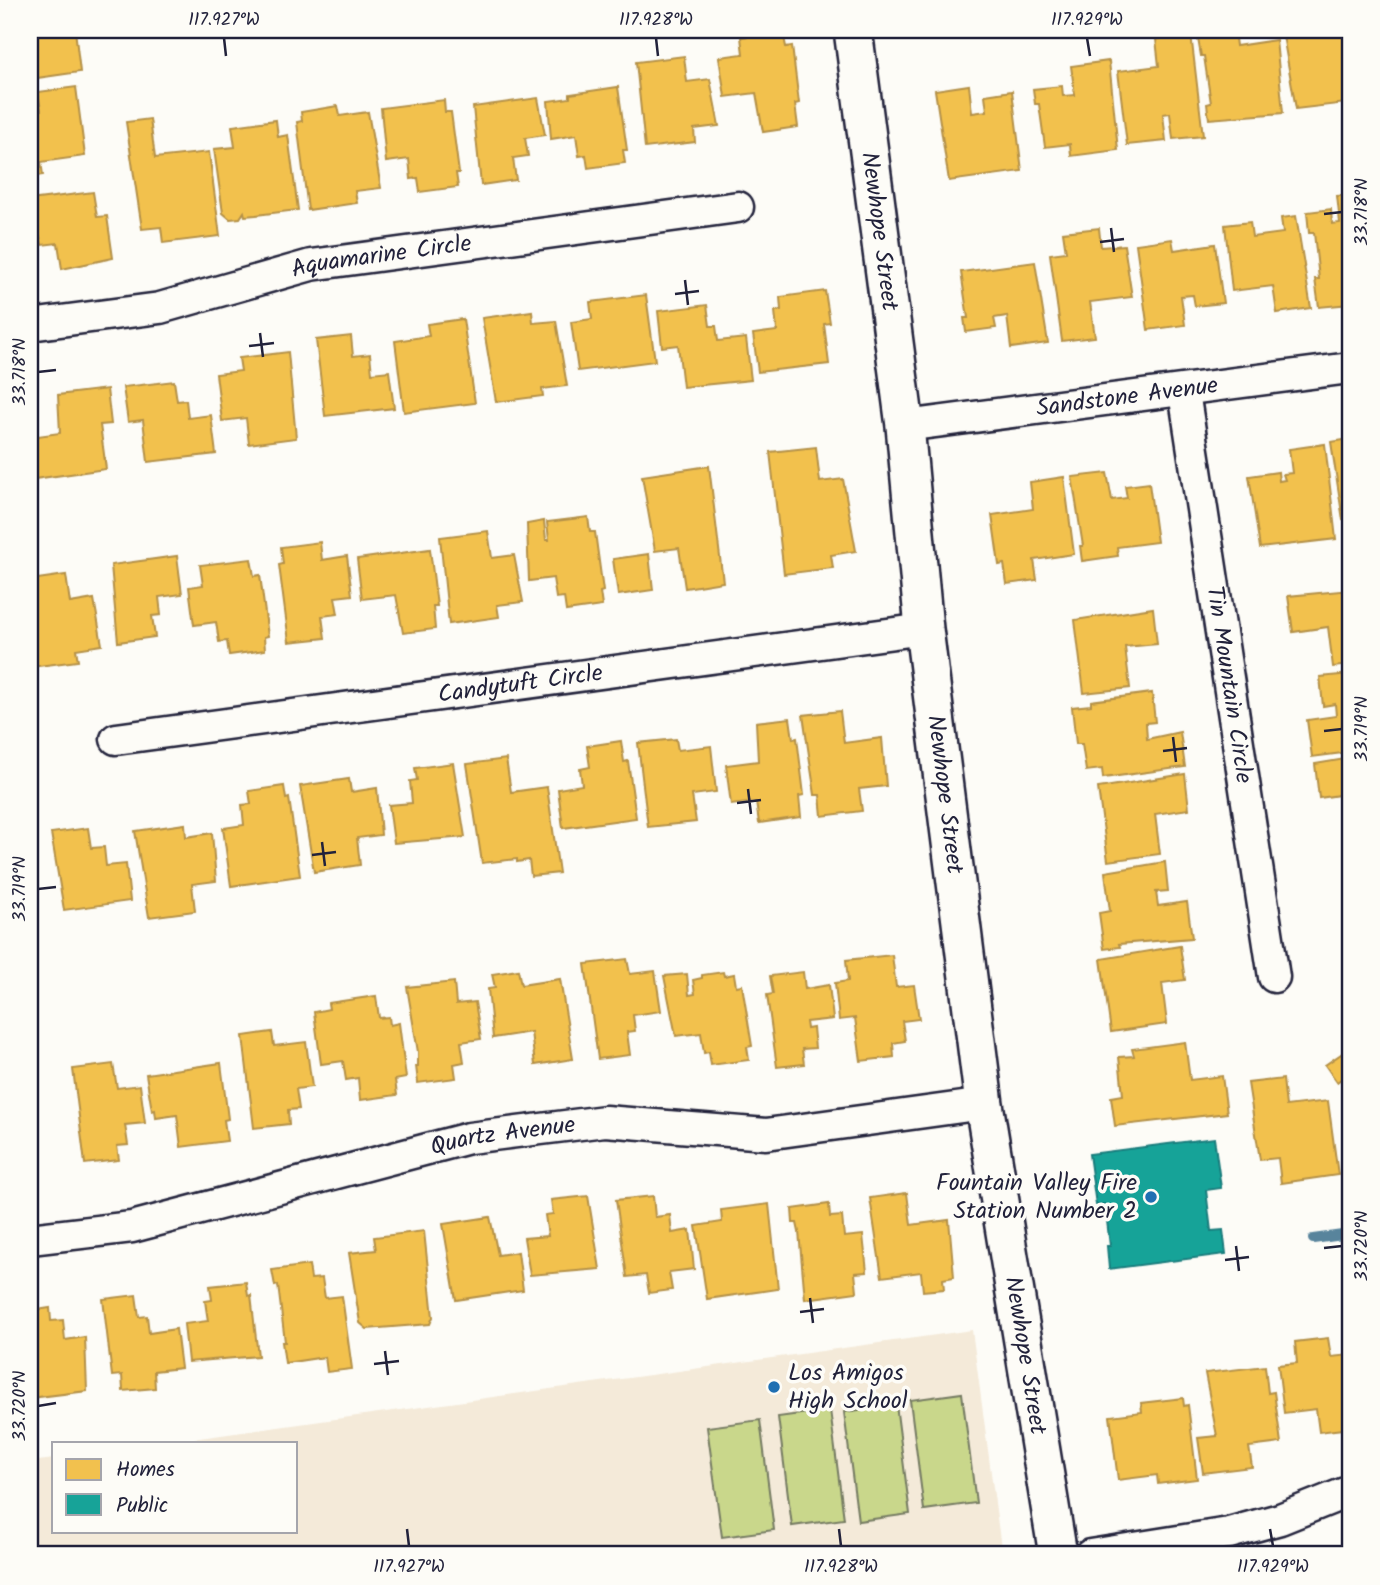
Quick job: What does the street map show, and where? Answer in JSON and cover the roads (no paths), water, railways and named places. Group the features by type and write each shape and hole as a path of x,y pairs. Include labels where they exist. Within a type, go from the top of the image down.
{"street":[{"name":"Newhope Street","path":"853,30 905,426 924,629 984,1104 1058,1555"},
{"name":"Aquamarine Circle","path":"30,325 160,308 311,265 738,207"},
{"name":"Sandstone Avenue","path":"905,426 1184,392 1350,368"},
{"name":"Tin Mountain Circle","path":"1184,392 1274,977"},
{"name":"Candytuft Circle","path":"116,739 924,629"},
{"name":"Quartz Avenue","path":"30,1239 132,1227 469,1138 605,1121 766,1134 984,1104"},
{"path":"1090,1555 1229,1533 1280,1519 1350,1491"}],"waterway":[{"path":"1313,1239 1350,1234"}],"place":[{"name":"Fountain Valley Fire Station Number 2","path":"1151,1197"},
{"name":"Los Amigos High School","path":"774,1387"}]}
